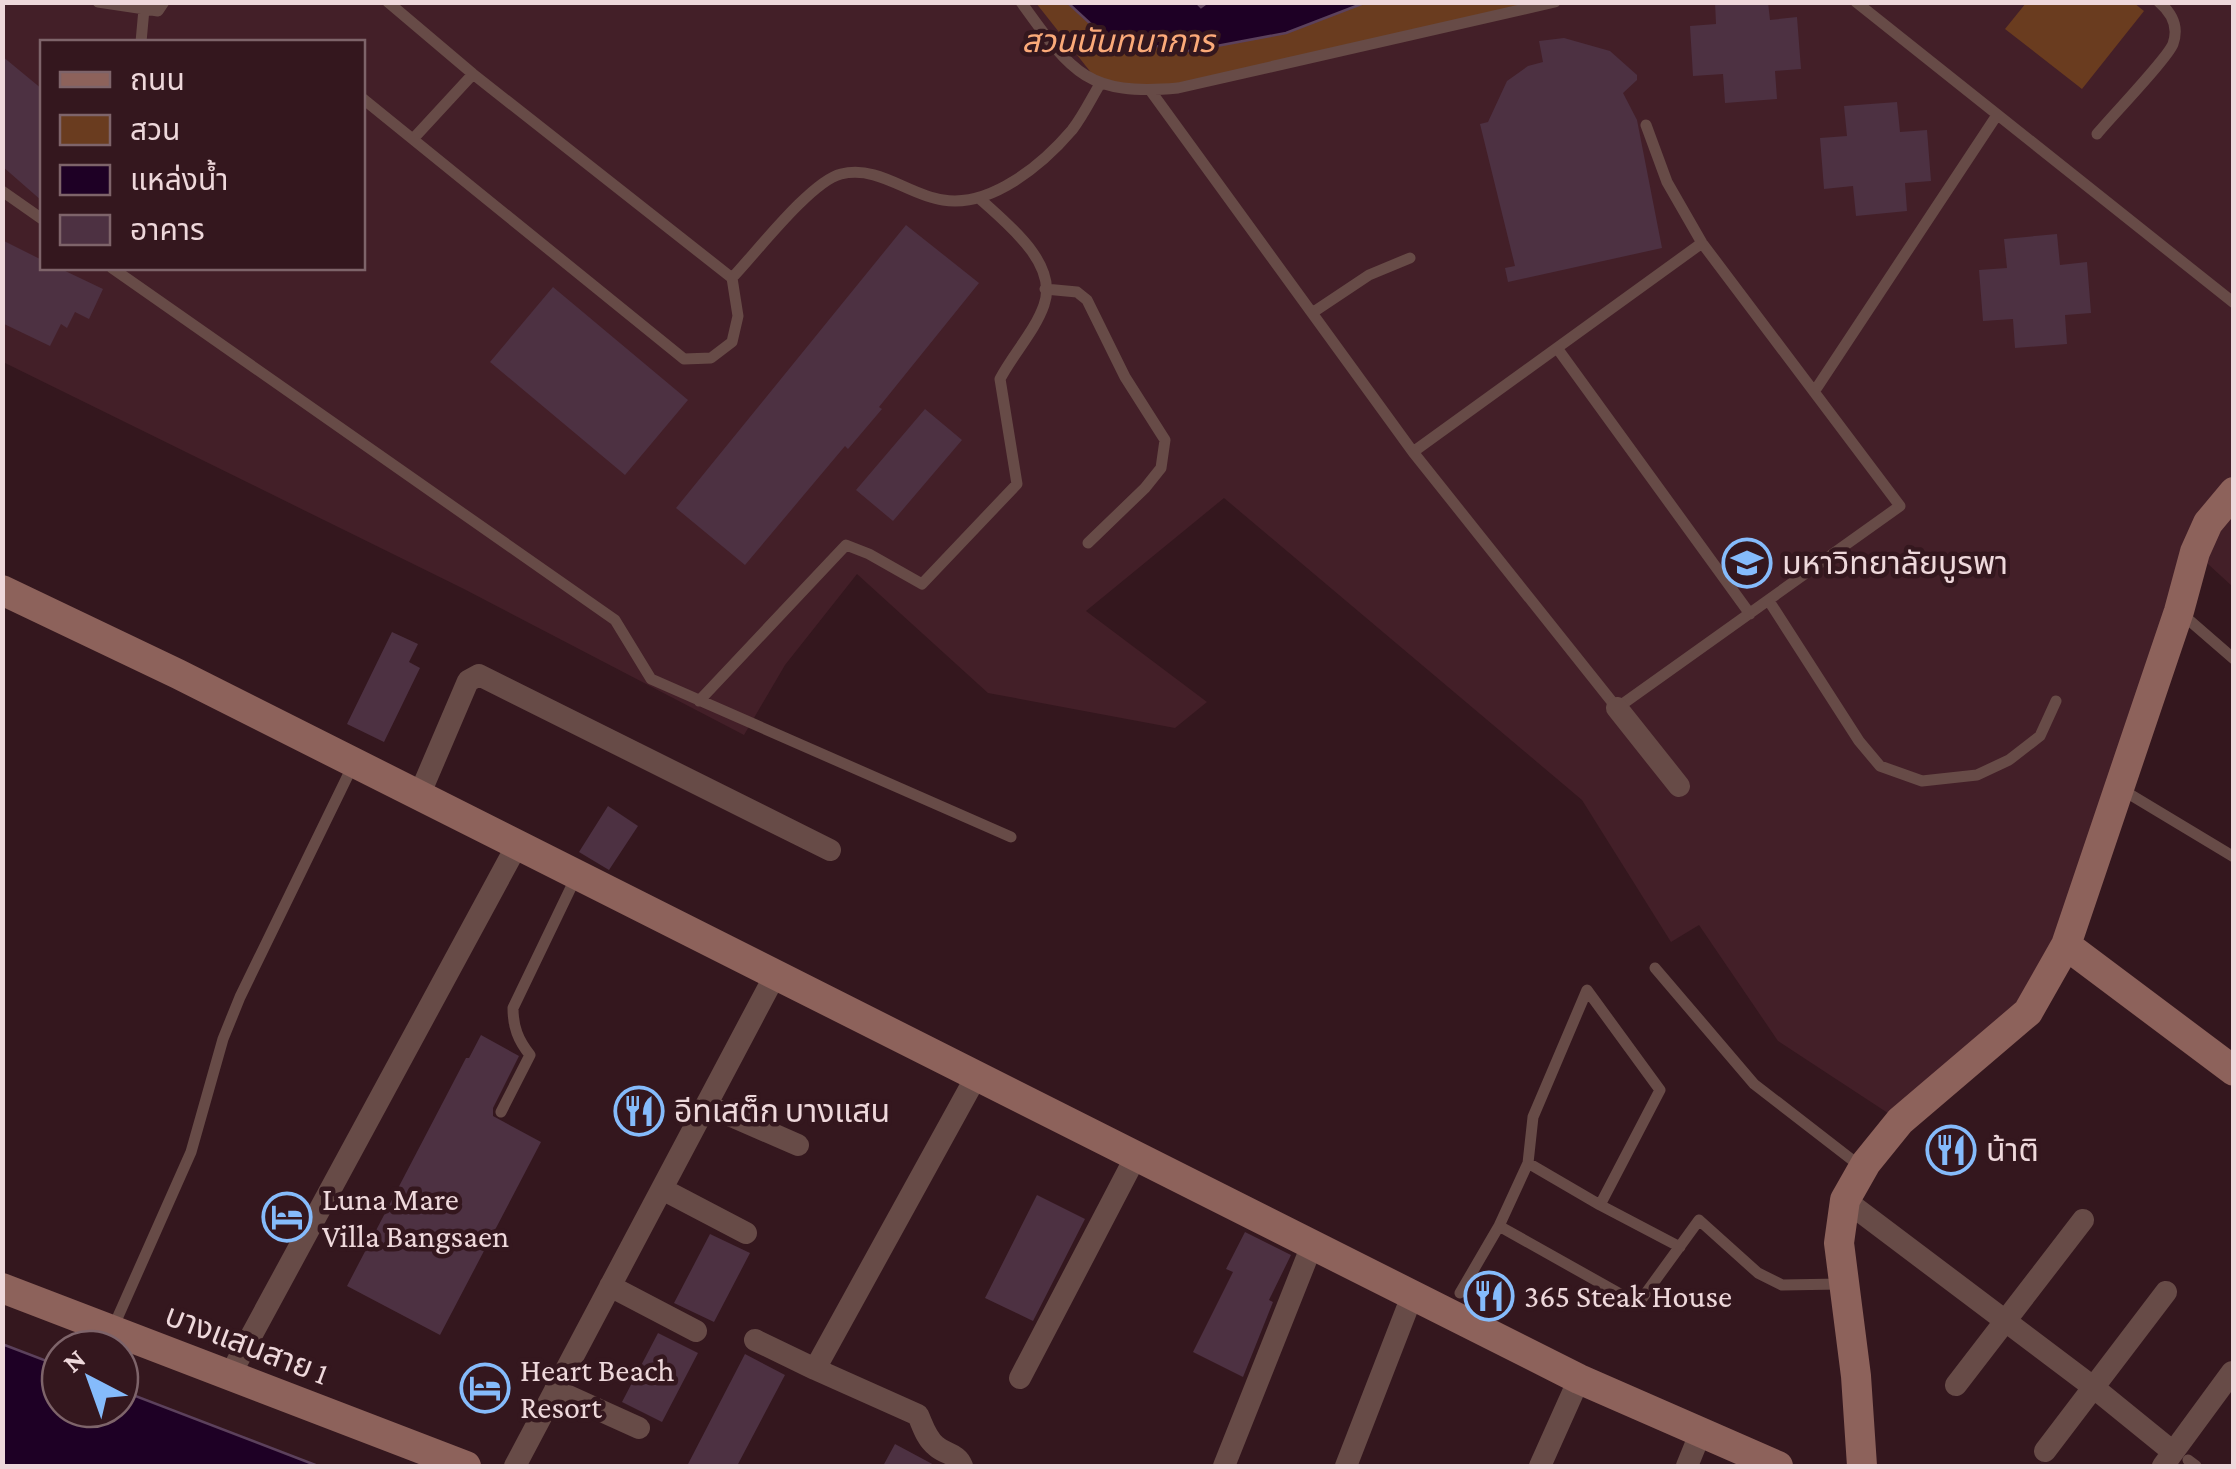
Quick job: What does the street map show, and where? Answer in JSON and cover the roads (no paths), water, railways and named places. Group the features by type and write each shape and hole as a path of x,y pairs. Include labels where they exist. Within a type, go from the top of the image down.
{"street":[{"path":"1862,1466 1840,1243 1845,1200 1863,1168 1900,1121 2028,1012 2066,945 2179,611 2195,552 2208,523 2234,492"},
{"path":"2,590 178,674 1578,1379 1778,1466"},
{"path":"418,798 468,681 480,675 830,850"},
{"path":"1617,708 1678,786"},
{"path":"230,1375 516,847"},
{"path":"2066,945 2234,1071"},
{"path":"515,1466 774,977"},
{"path":"815,1369 977,1075"},
{"path":"706,1105 798,1145"},
{"path":"1020,1378 1136,1156"},
{"path":"662,1189 746,1233"},
{"path":"1845,1200 2093,1386 2180,1461 2232,1372"},
{"path":"1956,1385 2083,1220"},
{"path":"1224,1466 1312,1245"},
{"path":"610,1286 696,1331"},
{"name":"บางแสนสาย 1","path":"2,1288 109,1329"},
{"path":"2045,1451 2166,1292"},
{"path":"1346,1466 1412,1296"},
{"path":"755,1340 918,1415 928,1438 957,1457 962,1466"},
{"name":"บางแสนสาย 1","path":"140,1341 466,1466"},
{"path":"1540,1466 1578,1379"},
{"path":"556,1390 639,1428"},
{"path":"1687,1466 1700,1434"}],"lane":[{"path":"98,2 158,11 164,2"},
{"path":"365,100 684,359 711,358 732,342 738,316 732,278 388,2"},
{"path":"1021,2 1071,64 1100,84 1135,91 1178,88 1555,2"},
{"path":"1856,2 2234,303"},
{"path":"2096,134 2172,45 2174,22 2159,2"},
{"path":"141,40 144,9"},
{"path":"413,140 473,74"},
{"path":"732,278 813,190 839,174 870,172 943,200 979,198 1029,172 1072,129 1100,84"},
{"path":"1150,90 1413,452 1617,708 1900,506 1702,243 1667,182 1646,125"},
{"path":"1814,392 1998,115"},
{"path":"2,191 40,218"},
{"path":"700,700 846,546 870,554 922,584 1017,484 1000,379 1046,303 1044,273 1030,246 979,198"},
{"path":"1413,452 1702,243"},
{"path":"1312,313 1369,275 1410,258"},
{"path":"115,270 615,620 651,679 1010,837"},
{"path":"1045,289 1077,292 1086,300 1125,377 1162,430 1164,440 1161,468 1088,543"},
{"path":"1557,348 1750,614"},
{"path":"1769,601 1858,741 1880,766 1908,776 1922,780 1977,776 2009,760 2040,736 2056,701"},
{"path":"2179,611 2234,659"},
{"path":"112,1329 191,1152 223,1039 240,997 354,765"},
{"path":"2120,788 2234,857"},
{"path":"501,1112 530,1054 520,1042 513,1023 513,1008 576,877"},
{"path":"1655,968 1754,1084 1863,1168"},
{"path":"1460,1293 1499,1226 1528,1162 1533,1116 1587,990 1660,1090 1600,1205"},
{"path":"1528,1162 1680,1247"},
{"path":"1499,1226 1638,1304 1699,1220 1758,1273 1782,1286 1844,1284"}],"water":[{"path":"1196,2 1201,7 1208,2 1364,3 1286,33 1190,51 1107,39 1068,3"},
{"path":"2,1344 40,1358 40,1429 140,1429 140,1398 318,1466 3,1466"}],"place":[{"name":"มหาวิทยาลัยบูรพา","path":"1747,563"},
{"name":"อีทเสต็ก บางแสน","path":"639,1111"},
{"name":"น้าติ","path":"1951,1150"},
{"name":"Luna Mare Villa Bangsaen","path":"287,1217"},
{"name":"365 Steak House","path":"1489,1296"},
{"name":"Heart Beach Resort","path":"485,1388"}],"park label":[{"name":"สวนนันทนาการ","path":"1118,41"}]}
